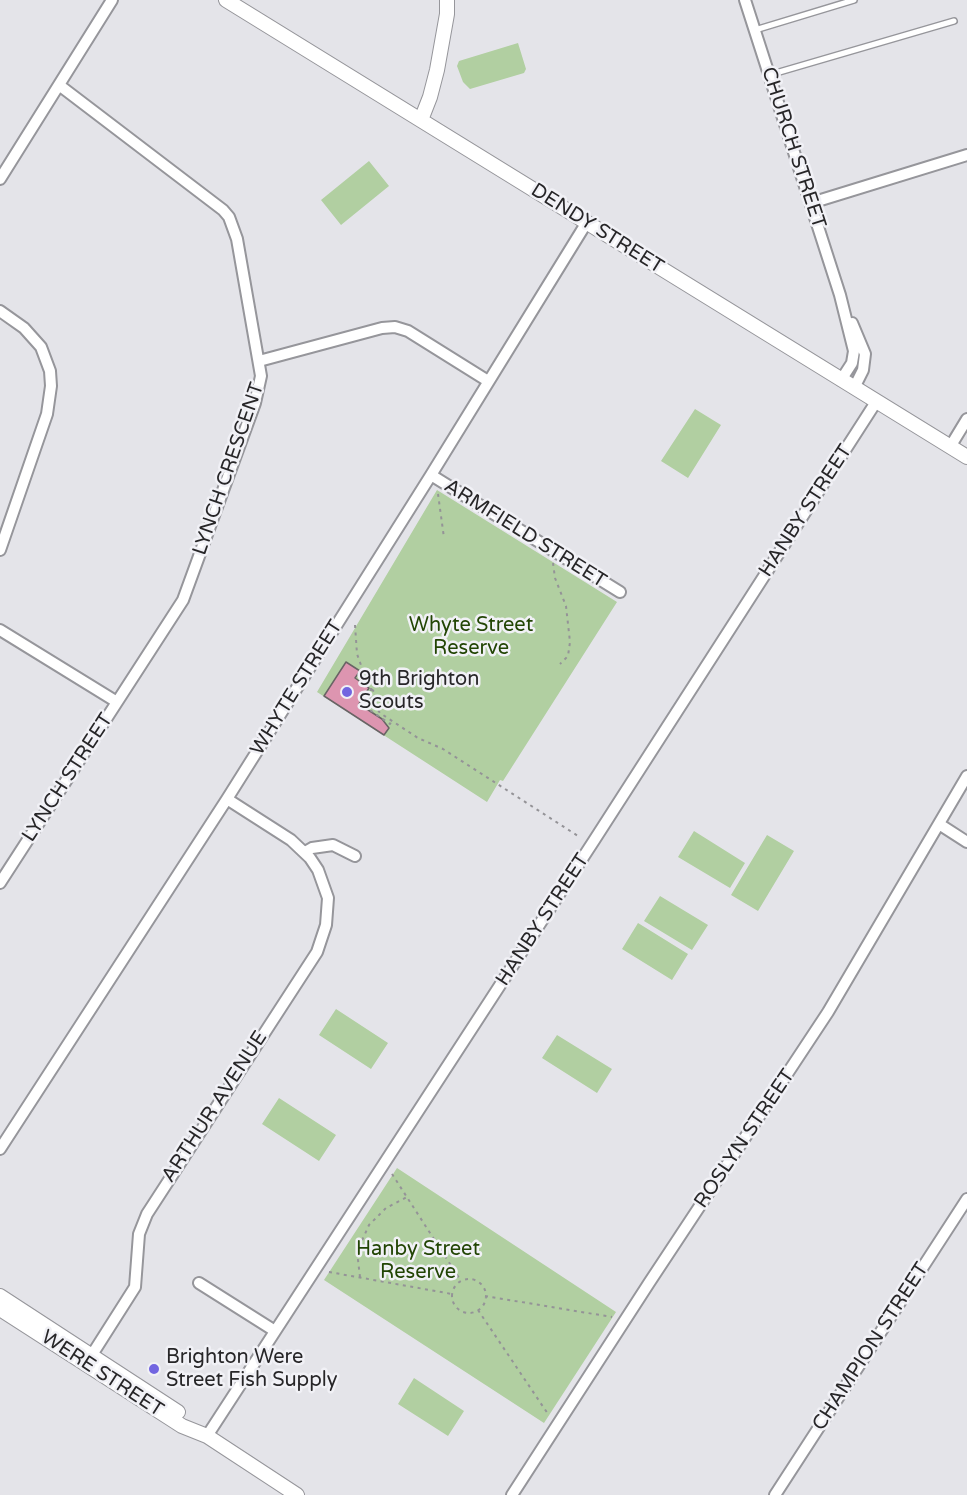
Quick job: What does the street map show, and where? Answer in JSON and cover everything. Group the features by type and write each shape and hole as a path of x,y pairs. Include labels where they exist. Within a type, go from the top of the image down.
{"street":[{"path":"0,179 112,0"},
{"name":"DENDY STREET","path":"226,0 967,457"},
{"path":"421,120 437,70 447,14 447,0"},
{"name":"CHURCH STREET","path":"745,0 840,295 854,351 852,363 841,380"},
{"name":"LYNCH CRESCENT","path":"59,85 223,210 229,217 237,239 261,376 255,403 183,600 117,702"},
{"path":"811,203 967,155"},
{"name":"WHYTE STREET","path":"0,1149 227,799 431,476 587,222"},
{"name":"CHURCH STREET","path":"840,295 865,354 863,370 854,388"},
{"path":"0,311 24,328 41,348 50,371 51,386 47,414 0,550"},
{"path":"259,361 382,328 395,327 408,332 488,381"},
{"name":"HANBY STREET","path":"207,1436 876,402"},
{"path":"950,447 967,419"},
{"name":"ARMFIELD STREET","path":"431,476 620,592"},
{"path":"0,630 117,702"},
{"name":"LYNCH STREET","path":"0,884 117,702"},
{"name":"ROSLYN STREET","path":"512,1495 828,1012 967,776"},
{"name":"ARTHUR AVENUE","path":"89,1359 135,1287 139,1234 147,1214 316,952 326,925 328,898 318,870 305,852 291,840 227,799"},
{"path":"939,824 967,842"},
{"path":"305,852 312,848 333,845 356,856"},
{"name":"CHAMPION STREET","path":"775,1495 967,1199"},
{"path":"199,1283 275,1331"},
{"name":"WERE STREET","path":"0,1296 182,1426 207,1436 297,1495"},
{"name":"WERE STREET","path":"0,1309 89,1359"}],"lane":[{"path":"754,30 854,0"},
{"path":"769,75 954,21"}],"path":[{"path":"438,492 444,538"},
{"path":"556,553 552,568 566,606 570,642 568,656 560,664"},
{"path":"355,625 357,654 362,670 374,692 377,711 389,723"},
{"path":"371,688 371,711 389,723 443,749 578,836"},
{"path":"392,1174 461,1281"},
{"path":"360,1277 358,1260 360,1245 369,1225 386,1208 407,1197"},
{"path":"329,1272 452,1294"},
{"path":"471,1280 481,1285 485,1301 478,1310 467,1313 454,1304 452,1294 461,1281 471,1280"},
{"path":"485,1296 612,1317"},
{"path":"478,1310 548,1414"}],"green space":[{"path":"518,43 526,69 524,73 470,89 463,82 457,66 459,61"},
{"path":"369,161 389,186 341,225 321,200"},
{"path":"695,409 721,425 688,478 661,461"},
{"name":"Whyte Street Reserve","path":"437,490 617,602 503,781 500,780 487,802 317,692"},
{"path":"694,831 745,863 730,888 678,857"},
{"path":"767,835 794,851 758,911 731,895"},
{"path":"660,896 708,925 692,950 644,921"},
{"path":"638,923 688,954 672,980 622,949"},
{"path":"336,1009 388,1043 371,1069 319,1035"},
{"path":"557,1035 612,1069 597,1093 542,1058"},
{"path":"279,1098 336,1135 319,1161 262,1124"},
{"name":"Hanby Street Reserve","path":"397,1168 616,1312 544,1423 324,1280"},
{"path":"414,1378 464,1411 448,1436 398,1404"}],"building":[{"name":"9th Brighton Scouts","path":"346,662 360,671 355,678 369,688 359,704 382,719 389,728 384,735 324,696"}],"place":[{"name":"9th Brighton Scouts","path":"347,692"},
{"name":"Brighton Were Street Fish Supply","path":"154,1369"}]}
